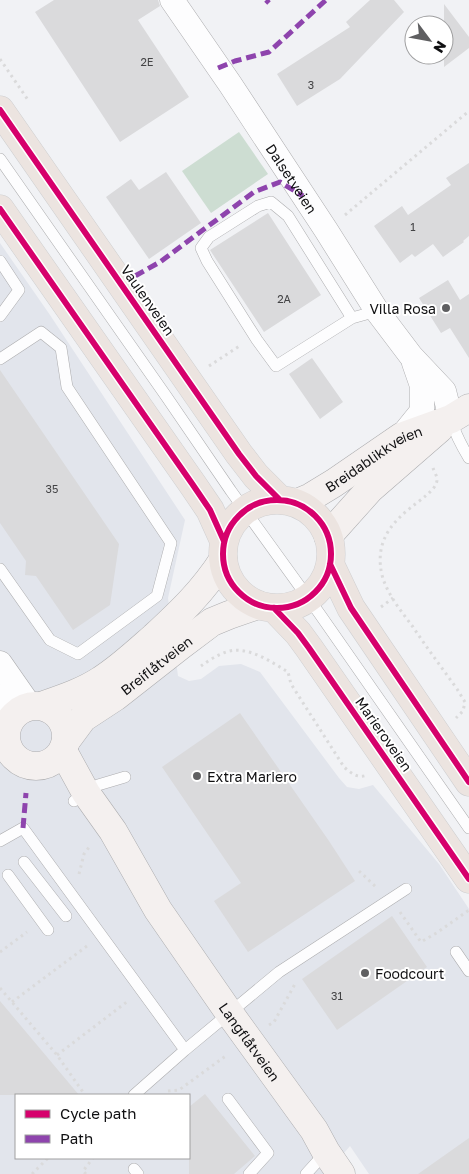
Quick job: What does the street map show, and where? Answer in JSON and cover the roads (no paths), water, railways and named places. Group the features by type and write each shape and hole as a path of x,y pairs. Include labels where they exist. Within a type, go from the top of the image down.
{"main road":[{"name":"Vaulenveien","path":"0,110 238,454 256,476 288,502 305,507 319,520 328,536"},
{"path":"0,209 210,510 224,550"},
{"path":"224,550 232,524 245,510 262,502 288,502"},
{"path":"266,606 286,607 298,604 308,598 322,583 330,564 328,536"},
{"name":"Marieroveien","path":"224,550 229,579 234,587 241,595 266,606 298,633 469,879"},
{"path":"330,564 351,608 469,782"}],"street":[{"name":"Dalsetveien","path":"172,0 230,84 377,311 411,356 444,391 460,414"},
{"name":"Dalsetveien","path":"402,437 422,411 422,386 411,356"},
{"name":"Breidablikkveien","path":"288,502 311,497 402,437 460,414"},
{"name":"Breidablikkveien","path":"328,536 370,489 460,414"},
{"name":"Breiflåtveien","path":"17,724 100,681 129,660 194,598 210,579 224,550"},
{"name":"Breiflåtveien","path":"39,759 83,718 115,697 212,622 229,615 266,606"},
{"path":"0,663 17,724"},
{"path":"0,696 17,724"},
{"path":"17,724 52,711 60,718 66,730 39,759"},
{"name":"Langflåtveien","path":"17,724 11,753 18,760 39,759 80,797 99,840 158,910 314,1130 341,1174"}],"lane":[{"path":"0,159 469,828"},
{"path":"352,318 288,216 271,202 258,206 209,237 201,248 206,261 276,366 352,318 377,311"},
{"path":"0,261 19,290 0,316"},
{"path":"0,359 41,332 61,348 67,388 172,543 157,596 78,654 50,640 0,569"},
{"path":"460,414 454,432 469,458"},
{"path":"80,797 98,785 125,777"},
{"path":"0,842 23,828 185,1050"},
{"path":"24,862 66,916"},
{"path":"8,876 48,930"},
{"path":"135,1094 279,972 406,889"},
{"path":"456,952 469,970"},
{"path":"228,1099 268,1153 249,1174"},
{"path":"306,1174 326,1152"}],"place":[{"name":"Villa Rosa","path":"446,308"},
{"name":"Extra Mariero","path":"197,776"},
{"name":"Foodcourt","path":"365,973"}]}
